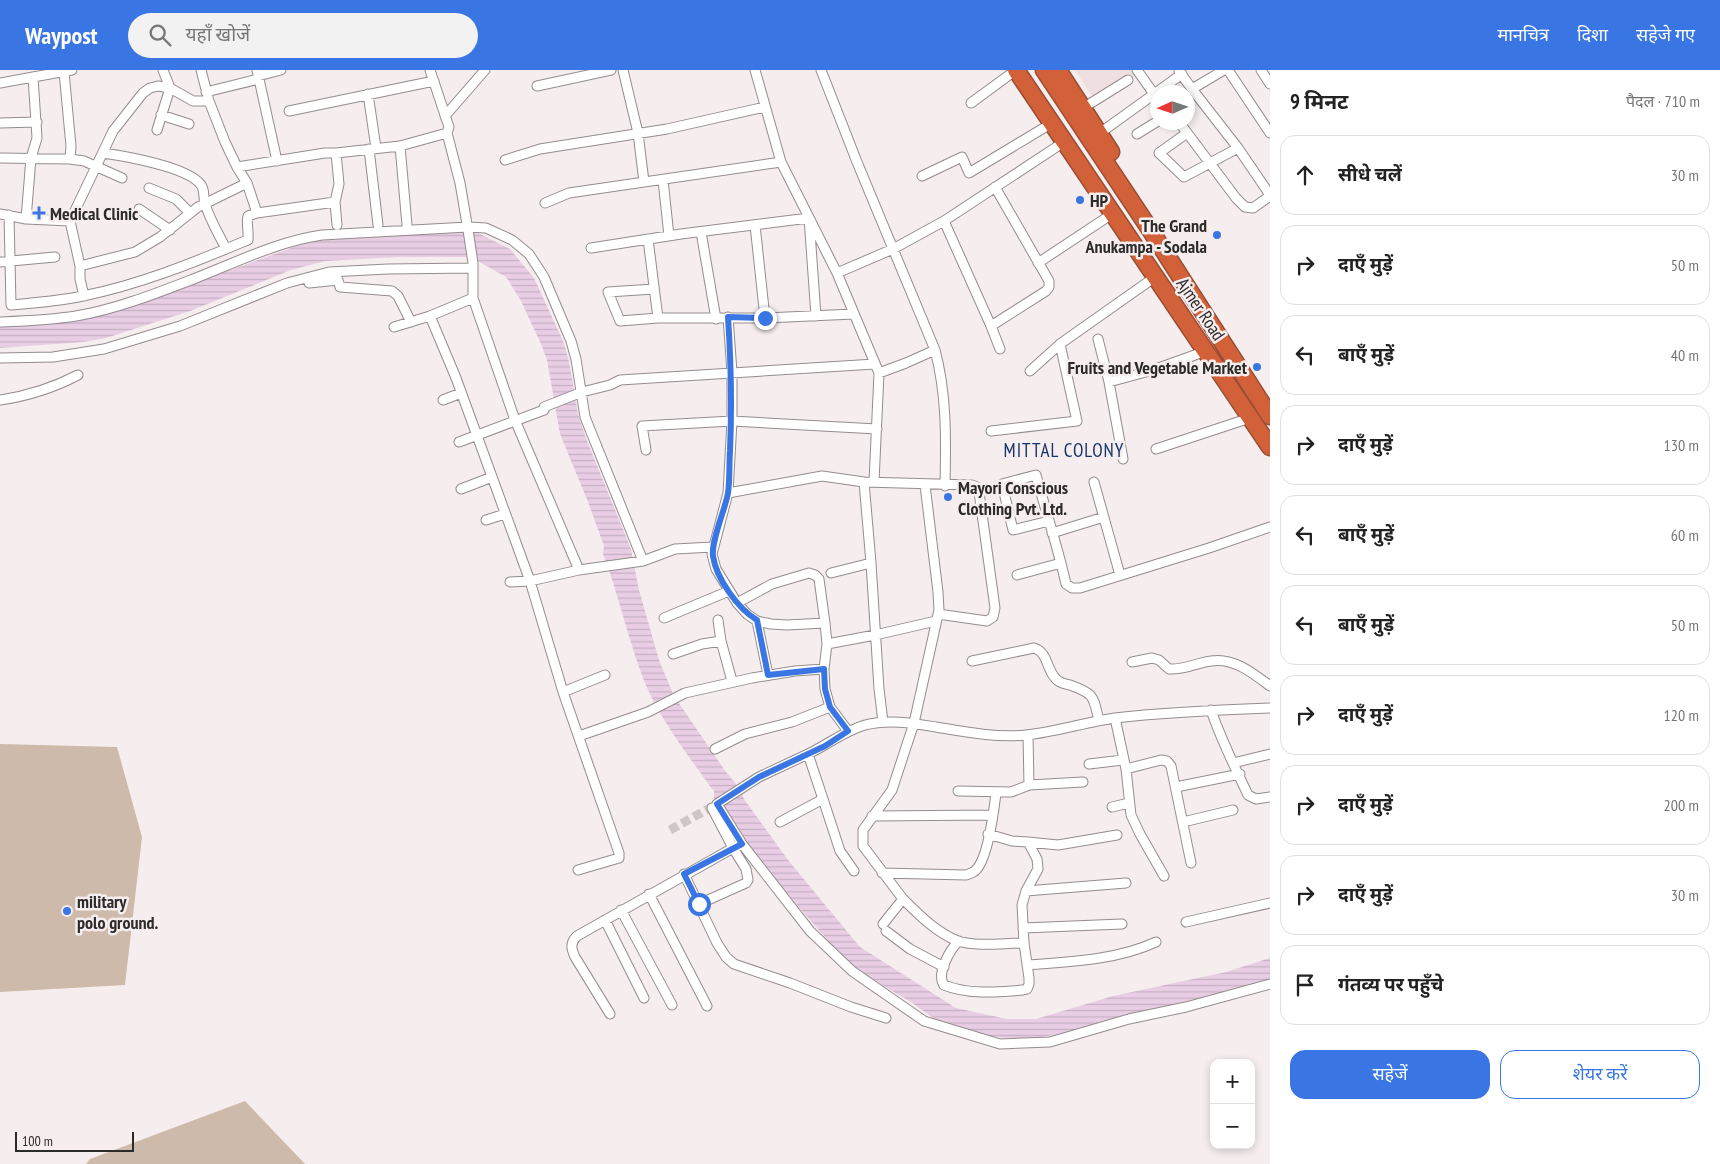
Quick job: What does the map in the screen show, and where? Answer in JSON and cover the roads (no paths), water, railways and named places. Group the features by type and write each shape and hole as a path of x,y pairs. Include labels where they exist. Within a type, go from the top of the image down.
{"highway":[{"name":"Ajmer Road","path":"1016,70 1270,446"},
{"path":"1028,70 1270,433"},
{"path":"1044,70 1148,227"},
{"name":"Ajmer Road","path":"1058,70 1100,133 1152,219 1148,227 1270,416"}],"street":[{"path":"157,130 170,88 163,70"},
{"path":"201,70 206,92 225,142 246,183 258,213"},
{"path":"206,92 258,75 281,70"},
{"path":"430,70 449,126 446,133 460,183 473,266 473,298 516,420 578,570"},
{"path":"445,116 485,70"},
{"path":"537,86 611,70"},
{"path":"623,70 638,132 644,182"},
{"path":"755,70 781,162 837,273 877,368 874,482"},
{"path":"821,70 935,350 945,403 945,486"},
{"path":"972,103 1016,70"},
{"path":"1137,70 1150,86"},
{"path":"1195,88 1224,70"},
{"path":"1228,70 1270,133"},
{"path":"1261,70 1270,84"},
{"path":"0,83 35,75 68,71 70,159"},
{"path":"1165,85 1180,72 1189,85"},
{"path":"26,219 31,158 37,138 35,75"},
{"path":"258,75 277,161"},
{"path":"1084,108 1128,80"},
{"path":"289,111 434,81"},
{"path":"84,296 80,279 80,266 70,221 113,131 142,92 150,88 158,86 170,88 193,101 209,101"},
{"path":"368,94 378,225"},
{"path":"1185,130 1236,198 1245,207 1253,208 1270,196 1238,148 1195,94"},
{"path":"1100,133 1150,97"},
{"path":"505,160 540,149 638,132 667,129 765,108"},
{"path":"161,115 189,124"},
{"path":"0,123 36,122"},
{"path":"922,176 962,157 969,173 1052,123"},
{"path":"1137,134 1150,125"},
{"path":"237,166 325,153 400,146 446,133"},
{"path":"1187,133 1159,152 1185,177 1238,148"},
{"path":"837,273 893,250 944,220 1064,142"},
{"path":"400,146 407,224"},
{"path":"103,153 147,161 173,169 197,180 203,186 205,203 226,249"},
{"path":"336,153 339,184 335,202 337,225"},
{"path":"0,158 84,161 122,178"},
{"path":"545,203 569,193 781,162"},
{"path":"663,180 669,236"},
{"path":"80,266 135,252 170,230 205,203 246,183"},
{"path":"991,326 1046,291 1049,287 1049,281 995,187"},
{"path":"149,188 176,199 190,213"},
{"path":"70,221 26,219 5,215 10,261 10,305 58,301 84,296 133,282 248,240 248,216 335,202"},
{"path":"139,210 170,230"},
{"path":"1038,263 1112,214"},
{"path":"591,248 809,218"},
{"path":"809,218 816,316"},
{"path":"944,220 1000,349"},
{"path":"754,225 765,318"},
{"path":"0,322 66,318 111,308 157,293 268,250 322,234 486,228 519,244 533,259 544,278 572,341 585,417 643,561"},
{"path":"701,232 716,319"},
{"path":"648,239 658,318"},
{"path":"0,262 54,257"},
{"path":"0,358 53,357 104,349 180,326 287,284 329,272 473,266"},
{"path":"1030,371 1060,344 1155,277"},
{"path":"309,283 338,280 340,287 392,291 398,296 411,322"},
{"path":"654,289 608,292 620,321 658,318 765,318 854,314"},
{"path":"394,327 430,316 473,298"},
{"path":"430,316 477,435 530,581 563,692 619,853 619,858 578,870"},
{"path":"728,317 732,372 732,421 728,493 712,554 716,569 737,603 747,614 757,620 771,624 787,625 825,623"},
{"path":"1098,339 1109,382 1123,458"},
{"path":"991,431 1077,421 1060,344"},
{"path":"459,442 582,392 610,385 620,380 732,372 877,368 906,363 935,350"},
{"path":"1109,382 1153,370 1206,352"},
{"path":"0,400 59,385 78,375"},
{"path":"443,400 461,393"},
{"path":"1156,448 1250,418"},
{"path":"646,450 642,426 732,421 876,429"},
{"path":"1049,521 1012,530 1002,484 1036,475 1061,563 1066,584 1072,588 1080,588 1270,528"},
{"path":"728,493 822,476 864,482 945,486 972,485 977,487 995,608 993,617 987,621 937,617 875,636 827,644"},
{"path":"461,489 492,477"},
{"path":"864,482 883,722"},
{"path":"1094,482 1120,575"},
{"path":"925,485 938,592 937,617 914,722 892,790 882,806 862,830 863,846 903,899 923,918 948,936 959,941 974,944 1024,943"},
{"path":"486,520 505,514"},
{"path":"1052,533 1104,516"},
{"path":"510,582 530,581 578,570 643,561 675,549 713,547"},
{"path":"831,574 871,563"},
{"path":"1017,575 1061,563"},
{"path":"737,603 772,584 809,573 815,575 818,579 827,644 824,669 825,689 830,707 848,731"},
{"path":"664,618 729,591"},
{"path":"718,620 732,681"},
{"path":"757,620 768,675"},
{"path":"672,654 702,644 722,641"},
{"path":"972,661 1034,648 1040,650 1045,655 1049,670 1059,682 1084,690 1091,695 1099,721"},
{"path":"1132,662 1152,658 1159,660 1169,669 1179,670 1210,661 1224,660 1240,666 1270,686"},
{"path":"579,736 648,712 685,693 732,681 824,669"},
{"path":"563,692 604,676"},
{"path":"715,749 745,734 792,722 830,707"},
{"path":"699,904 746,883 748,880 737,846 714,806 743,786 825,746 848,731 883,722 914,722 983,734 1004,736 1028,735 1115,718 1211,710 1270,708"},
{"path":"1211,710 1221,738 1232,763 1240,774 1248,795 1256,798 1270,797"},
{"path":"1115,718 1125,764 1132,815 1140,834 1164,876"},
{"path":"1028,735 1029,785"},
{"path":"808,754 840,851 854,870"},
{"path":"1232,763 1270,754"},
{"path":"1088,764 1125,764 1161,760 1167,762 1171,766 1176,787 1191,863"},
{"path":"1176,787 1240,774"},
{"path":"958,791 1011,792 1029,785 1083,782"},
{"path":"882,873 966,875 975,871 982,860 993,815 996,793"},
{"path":"780,822 823,799"},
{"path":"1112,807 1129,803"},
{"path":"1183,822 1233,810"},
{"path":"872,816 993,815"},
{"path":"988,834 1012,841 1058,845 1117,836"},
{"path":"959,941 952,948 944,967 941,977 944,985 972,991 989,992 1027,989 1029,984 1022,905 1026,891 1038,869 1037,859 1028,842"},
{"path":"610,1014 575,957 571,947 572,940 684,874 737,846"},
{"path":"737,846 810,931 852,971 924,1021 1000,1044 1050,1042 1129,1019 1186,1007 1270,984"},
{"path":"684,874 717,943 726,958 734,964 886,1018"},
{"path":"1026,891 1126,882"},
{"path":"649,894 707,1006"},
{"path":"903,899 885,928 910,949 944,967"},
{"path":"1186,922 1270,903"},
{"path":"621,910 672,1005"},
{"path":"605,920 644,998"},
{"path":"1023,928 1122,924"},
{"path":"1027,965 1092,959 1145,948 1156,942"}],"tunnel":[{"path":"670,830 717,804"}],"place":[{"name":"HP","path":"1080,200"},
{"name":"Medical Clinic","path":"39,213"},
{"name":"The Grand Anukampa - Sodala","path":"1217,235"},
{"name":"Fruits and Vegetable Market","path":"1257,367"},
{"name":"Mayori Conscious Clothing Pvt. Ltd.","path":"948,497"},
{"name":"military polo ground.","path":"67,911"}],"district":[{"name":"MITTAL COLONY","path":"1064,450"}]}
